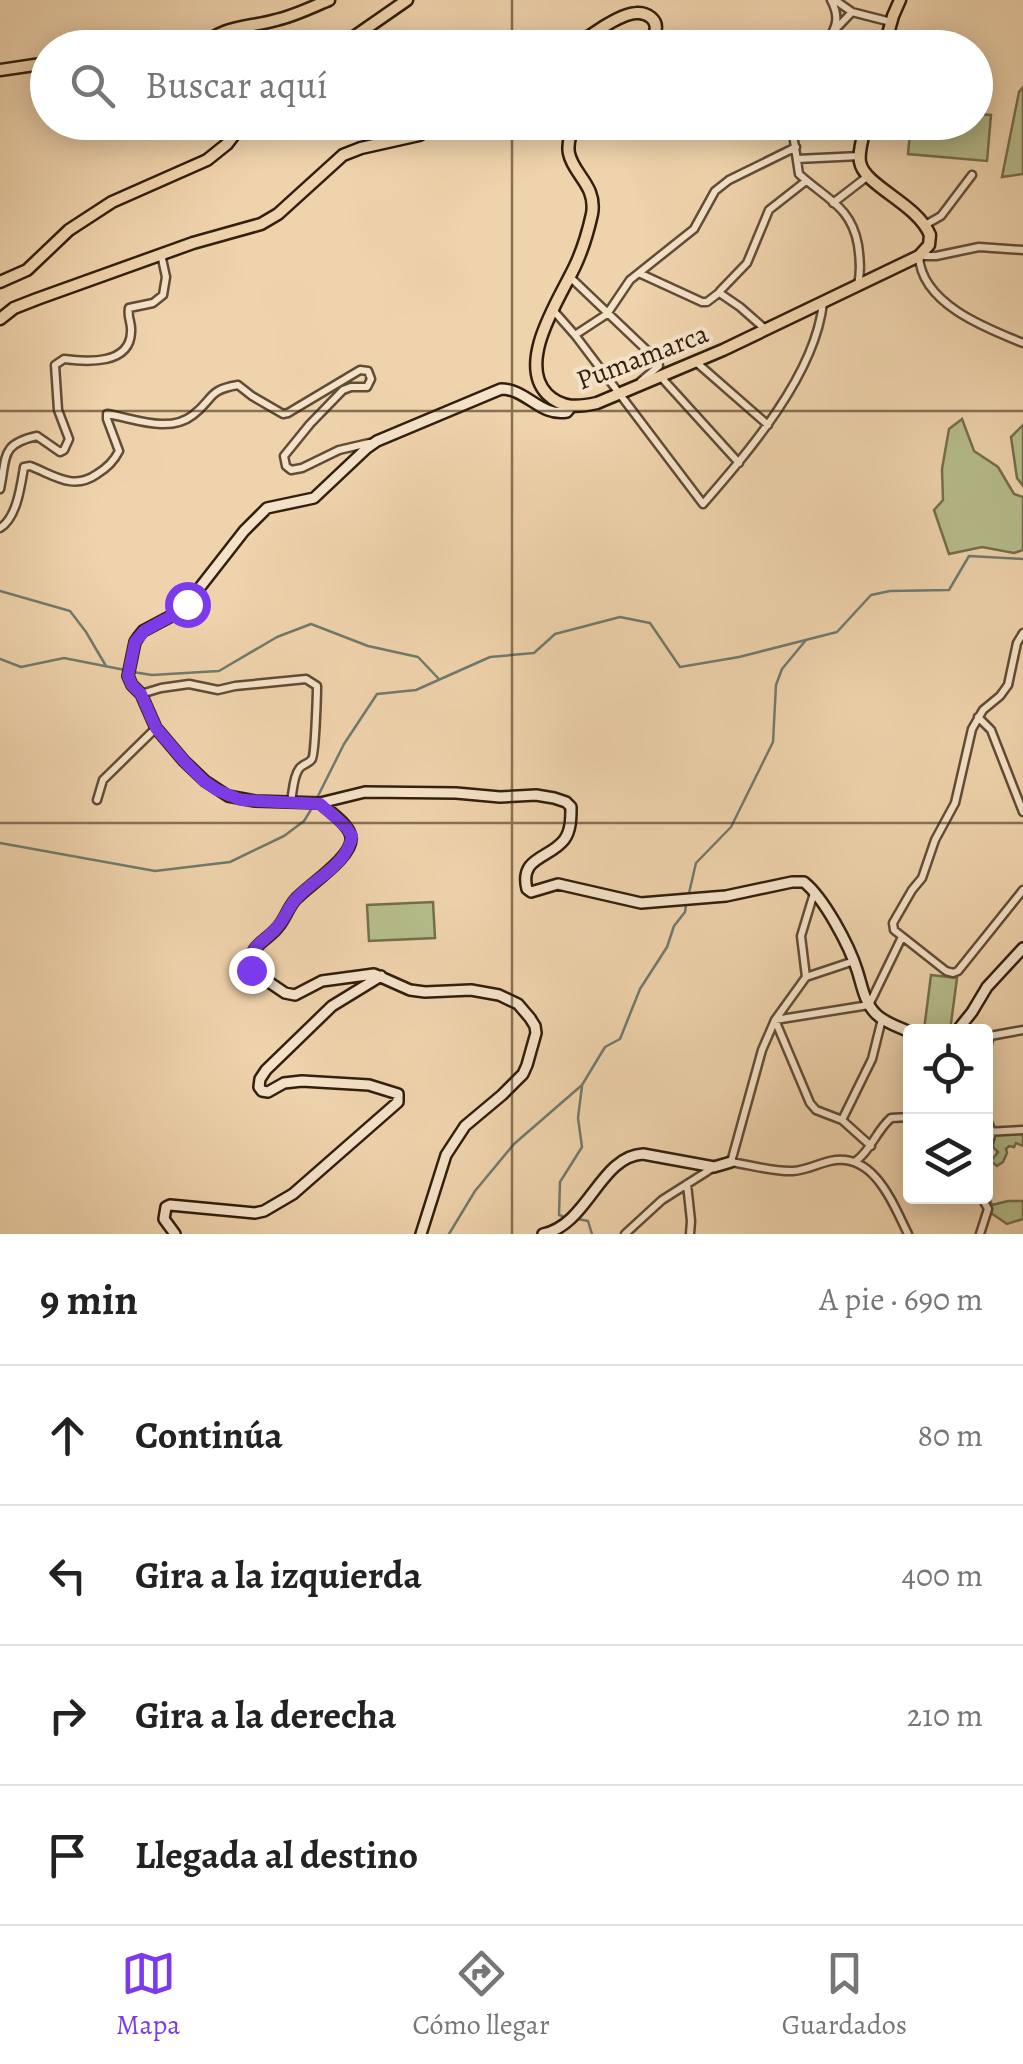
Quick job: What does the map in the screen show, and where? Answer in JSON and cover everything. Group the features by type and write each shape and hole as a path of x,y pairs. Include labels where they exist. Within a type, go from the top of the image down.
{"main road":[{"path":"224,30 277,20 330,0"},
{"path":"364,30 407,0"},
{"path":"889,30 900,0"},
{"path":"602,30 636,13 650,16 656,30"},
{"path":"0,70 30,66"},
{"path":"0,282 27,270 68,230 112,202 207,160 231,140"},
{"path":"0,318 21,305 162,254 261,224 278,214 344,155 397,140"},
{"name":"Pumamarca","path":"569,140 572,167 592,197 593,207 588,234 543,333 536,373 551,398 570,406 598,403 696,362 919,256"},
{"path":"863,140 861,165 868,176 920,216 925,225 930,240 919,256"},
{"path":"570,406 563,414 549,412 517,392 501,389 377,442 314,498 267,508 187,604 139,636 128,676 132,685 141,694 156,728 184,761 217,790 241,800 320,804 364,792 500,798 536,795 566,802 571,808 567,834 528,868 524,882 532,892 558,884 641,903 726,896 804,882 814,892 854,961 869,1005 882,1019 903,1029"},
{"path":"320,804 346,827 352,836 350,846 298,896 281,924 254,949 251,970 285,994 295,995 322,981 374,974 410,990 499,994 518,1004 535,1026 535,1042 523,1074 466,1126 446,1155 421,1234"},
{"path":"961,1024 987,987 1023,948"},
{"path":"175,1234 164,1219 170,1205 255,1214 264,1211 293,1194 398,1102 398,1094 369,1085 292,1080 268,1092 259,1087 266,1070 332,1006 382,976"},
{"path":"543,1234 563,1227 615,1167 633,1155 714,1167 731,1162"}],"street":[{"path":"833,0 852,12 891,22"},
{"path":"833,0 837,14 833,30"},
{"path":"835,30 852,12"},
{"path":"794,140 799,174 849,217 854,226 861,266 858,286"},
{"path":"575,335 607,314 630,280 694,229 715,191 796,147"},
{"path":"797,159 860,156"},
{"path":"925,225 940,216 972,175"},
{"path":"834,203 868,176"},
{"path":"640,273 706,302 747,263 769,210 806,181"},
{"path":"1023,250 979,247 919,256 923,276 940,298 983,326 1023,343"},
{"path":"0,488 6,449 37,436 56,450 64,450 69,439 58,410 56,365 64,359 81,362 115,357 128,345 132,333 127,314 130,308 163,295 166,277 162,254"},
{"path":"570,276 660,364 641,381 617,392"},
{"path":"720,292 766,330"},
{"path":"552,309 703,504 768,425 806,361 820,324 823,302"},
{"path":"696,362 768,425"},
{"path":"0,528 8,523 24,467 71,483 88,480 118,456 108,414 126,420 173,423 192,417 214,392 233,385 283,414 360,370 368,371 371,378 367,387 343,390 294,442 284,461 291,470 302,468 339,450 377,442"},
{"path":"660,376 739,463"},
{"path":"1023,633 1008,685 978,716 972,729 952,810 935,840 922,878 893,923 894,930 946,972 953,973 1023,890"},
{"path":"141,694 189,684 218,690 306,679 313,682 317,686 315,754 299,768 292,801"},
{"path":"978,716 991,730 1023,812"},
{"path":"96,800 103,780 156,728"},
{"path":"806,976 801,936 814,892"},
{"path":"775,1020 869,1005 902,937"},
{"path":"854,961 806,976 775,1020 762,1050 731,1162 784,1171 833,1160 854,1162 863,1166 888,1193 908,1234"},
{"path":"842,1120 872,1059 882,1019"},
{"path":"775,1020 812,1106 842,1120 871,1146"},
{"path":"993,1035 1023,1030"},
{"path":"854,1162 867,1152 884,1124 891,1118 903,1117"},
{"path":"993,1132 1023,1130"},
{"path":"625,1234 662,1200 714,1167"},
{"path":"688,1184 690,1234"},
{"path":"980,1234 988,1209 985,1204"}],"green space":[{"path":"1023,87 1023,174 1002,177 1019,92"},
{"path":"909,140 989,140 987,161 908,154"},
{"path":"962,419 974,451 998,467 1014,494 1023,497 1023,550 1014,553 982,547 949,554 934,510 943,500 942,469 949,429"},
{"path":"1023,425 1023,486 1017,478 1011,437"},
{"path":"433,902 435,938 369,941 367,905"},
{"path":"931,975 957,978 951,1024 925,1024"},
{"path":"1023,1131 1023,1146 1009,1146 1003,1162 997,1166 993,1163 998,1152 993,1147 993,1135"},
{"path":"1023,1201 1023,1219 1007,1224 982,1204"}],"waterway":[{"path":"318,796 344,744 377,694 416,690 490,657 534,653 555,634 620,617 650,623 680,667 739,657 837,632 871,595 949,590 969,556 1023,559"},
{"path":"0,591 70,611 106,666"},
{"path":"133,672 152,675 219,671 277,637 311,624 368,646 418,657 438,678"},
{"path":"689,893 696,863 731,827 773,742 776,685 782,669 806,640"},
{"path":"0,659 21,667 64,658 125,670"},
{"path":"0,843 155,871 230,862 284,836 304,821 312,808"},
{"path":"449,1234 475,1191 514,1144 582,1085 605,1047 620,1039 640,989 667,947 686,905"},
{"path":"562,1216 560,1182 582,1147 578,1118 582,1086"},
{"path":"578,1219 588,1221 592,1234"}],"route":[{"path":"187,604 144,631 135,642 128,676 156,728 184,761 217,790 241,800 320,804 352,836 343,856 298,896 281,924 254,949 251,970"}]}
